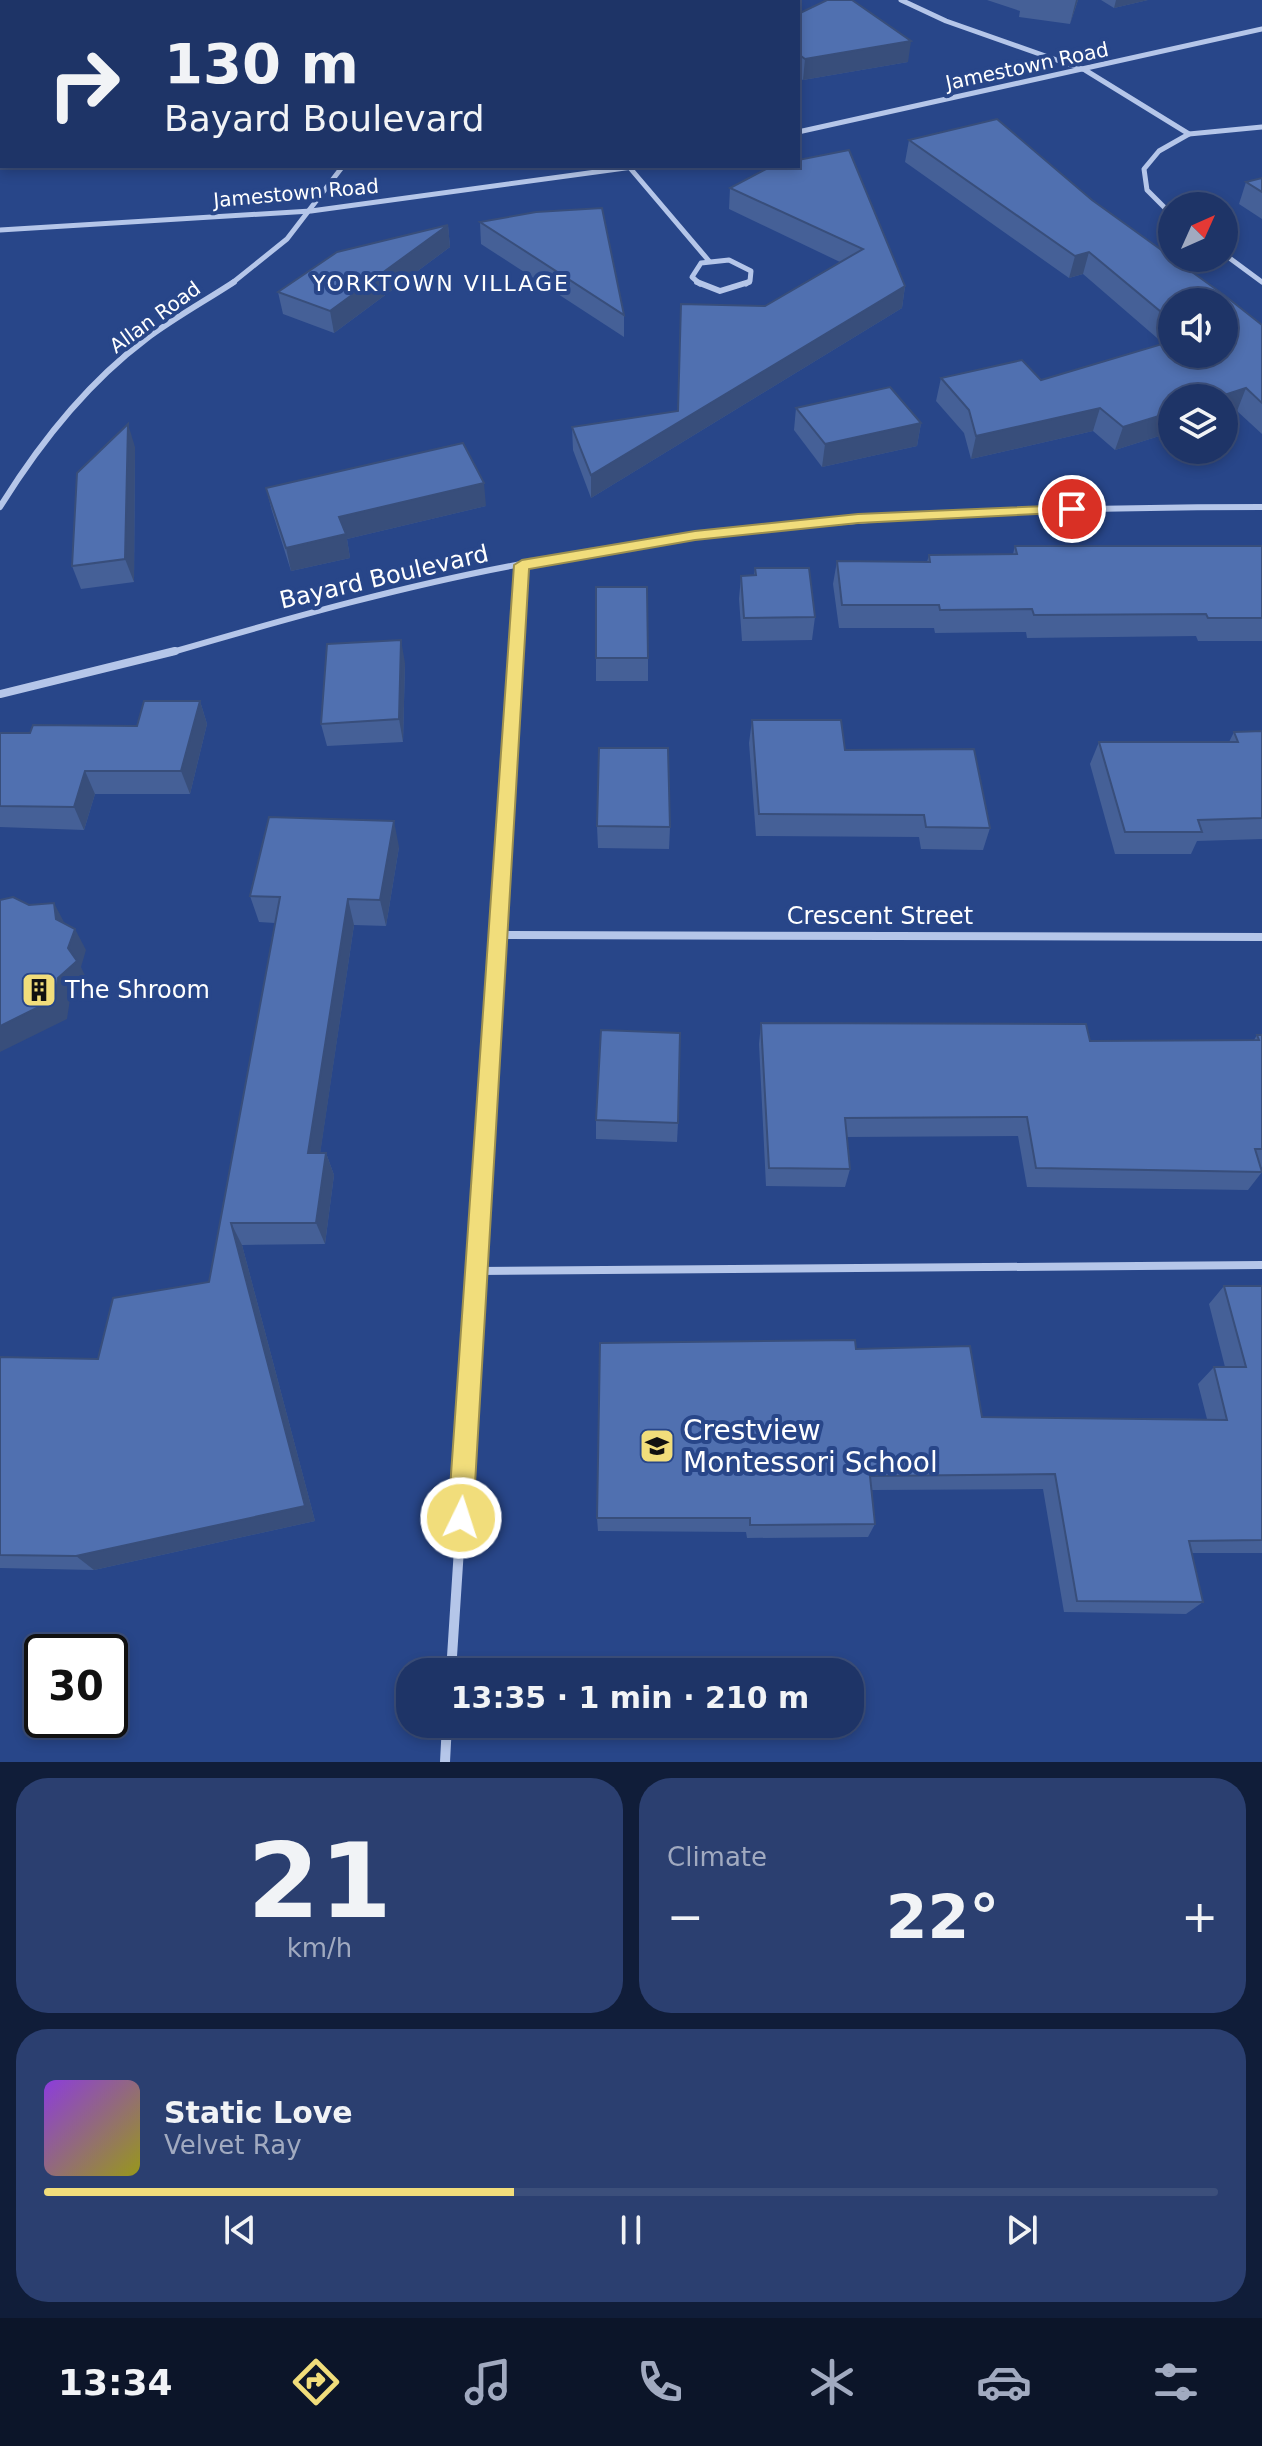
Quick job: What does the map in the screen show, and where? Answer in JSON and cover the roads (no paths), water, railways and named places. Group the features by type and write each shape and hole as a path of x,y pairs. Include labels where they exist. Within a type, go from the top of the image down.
{"street":[{"path":"901,0 946,21 1085,70 1189,134"},
{"name":"Jamestown Road","path":"800,132 1262,29"},
{"path":"1158,205 1142,186 1141,172 1148,158 1189,134 1219,128 1262,127"},
{"name":"Allan Road","path":"0,507 52,428 94,385 136,347 264,260 311,211 342,168"},
{"path":"630,168 709,261"},
{"name":"Jamestown Road","path":"0,230 311,211 630,168"},
{"path":"729,260 746,266 751,271 750,281 727,291 701,286 692,277 692,272 709,261 729,260"},
{"path":"1238,264 1262,282"},
{"name":"Bayard Boulevard","path":"0,694 135,662 295,613 433,581 695,535 858,518 1133,507 1262,507"},
{"path":"452,1658 522,565"},
{"name":"Crescent Street","path":"498,935 1262,937"},
{"path":"445,1762 446,1738"}],"lane":[{"path":"477,1271 1262,1265"}],"place":[{"name":"The Shroom","path":"39,990"},
{"name":"Crestview Montessori School","path":"657,1446"}],"district":[{"name":"YORKTOWN VILLAGE","path":"441,283"}]}
